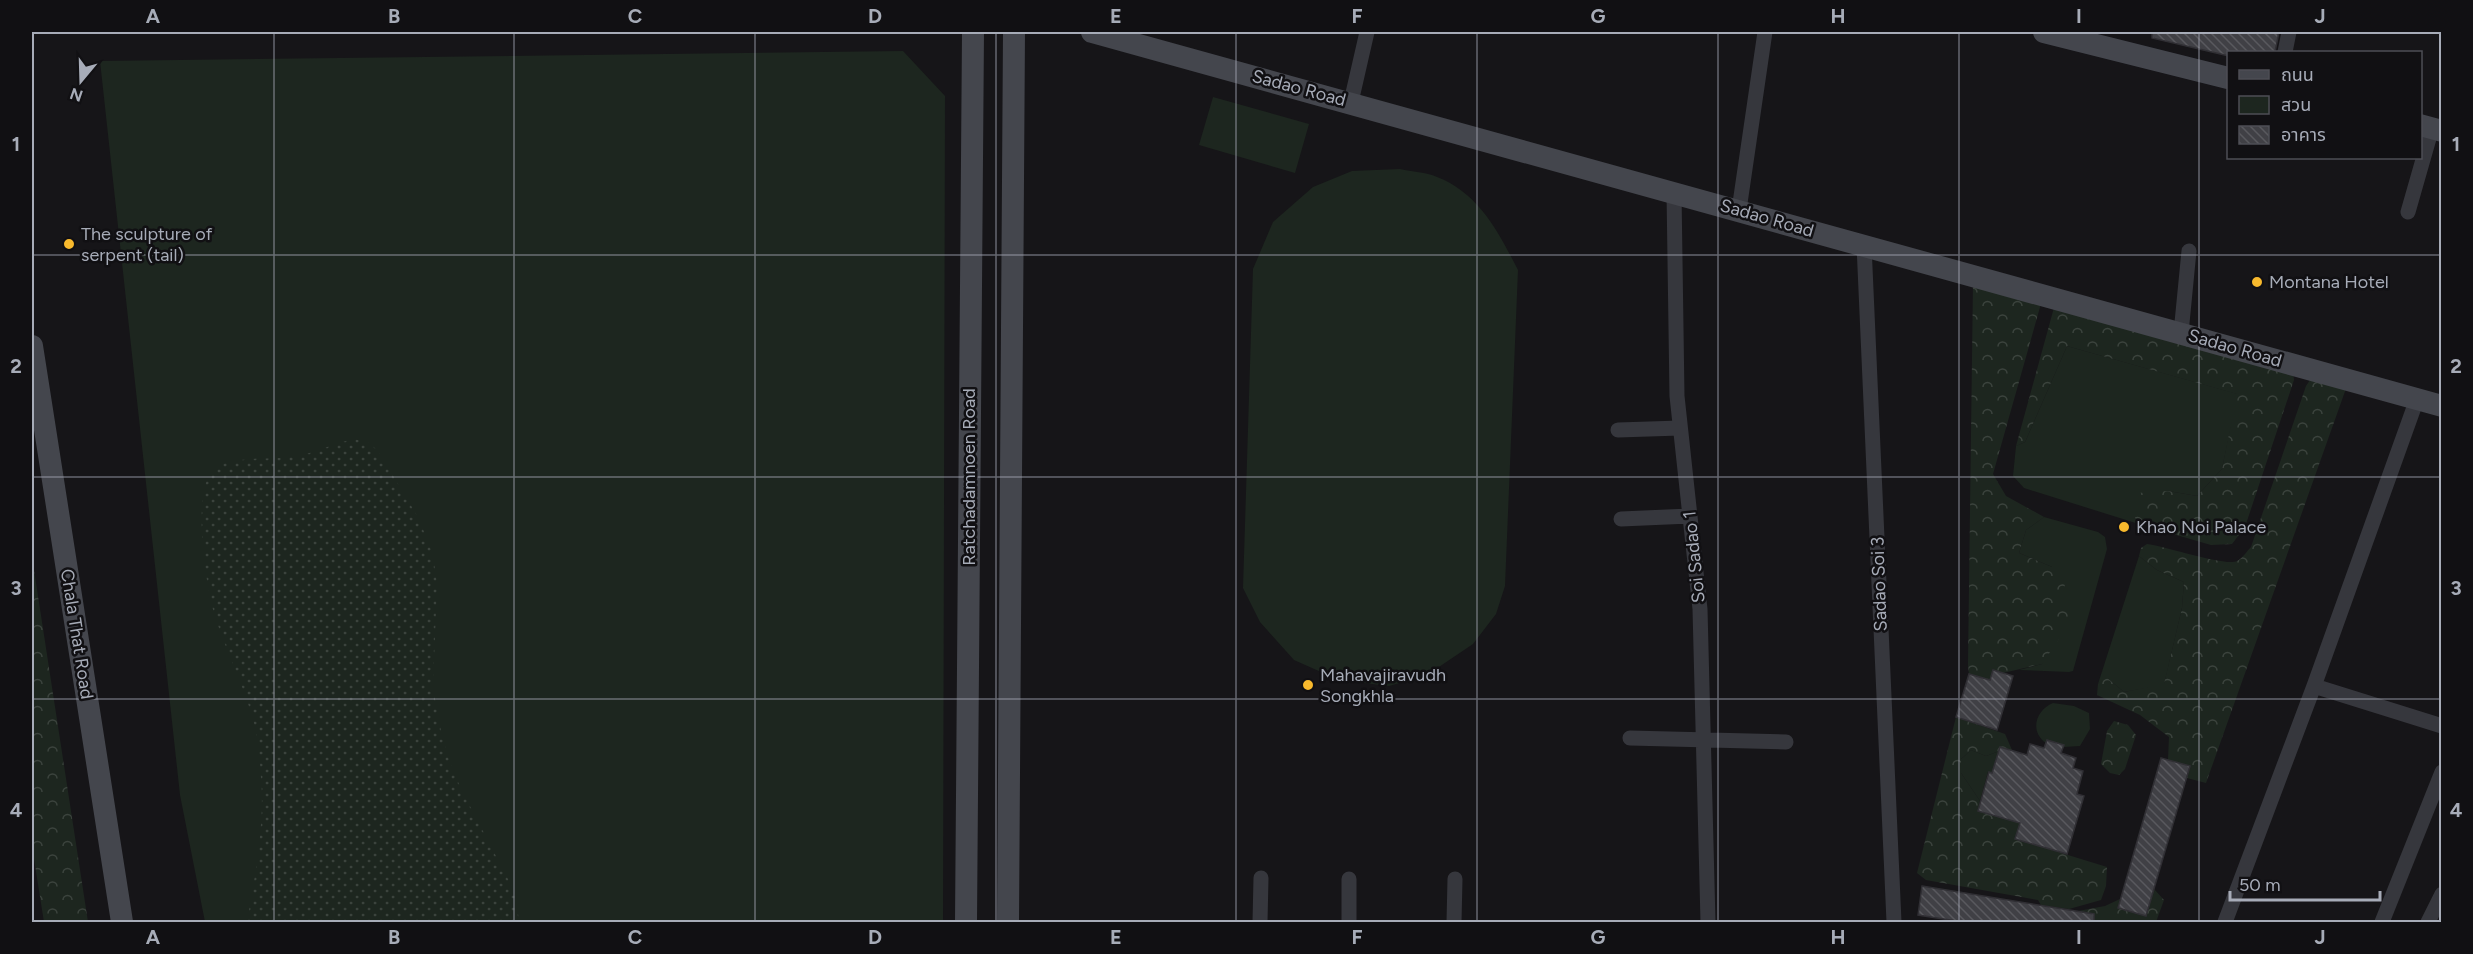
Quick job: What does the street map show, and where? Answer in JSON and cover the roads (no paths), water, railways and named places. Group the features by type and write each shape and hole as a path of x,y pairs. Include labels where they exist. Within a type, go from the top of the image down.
{"street":[{"name":"Ratchadamnoen Road","path":"966,922 973,32"},
{"path":"1008,922 1014,32"},
{"name":"Sadao Road","path":"1092,32 2442,406"},
{"path":"1351,102 1367,32"},
{"path":"1739,210 1765,32"},
{"path":"2044,32 2227,78"},
{"path":"2285,51 2289,32"},
{"path":"2408,212 2431,128"},
{"name":"Soi Sadao 1","path":"1674,192 1677,396 1700,609 1708,922"},
{"name":"Sadao Soi 3","path":"1864,245 1894,922"},
{"path":"2181,333 2189,251"},
{"name":"Chala That Road","path":"32,346 122,922"},
{"path":"2225,922 2314,686 2417,399"},
{"path":"1618,429 1680,428"},
{"path":"1621,519 1690,516"},
{"path":"2314,686 2442,726"},
{"path":"1630,738 1786,742"},
{"path":"2382,922 2442,772"},
{"path":"1260,922 1261,879"},
{"path":"1348,922 1349,879"},
{"path":"1454,922 1455,879"},
{"path":"2428,922 2442,894"}],"place":[{"name":"The sculpture of serpent (tail)","path":"69,244"},
{"name":"Montana Hotel","path":"2257,282"},
{"name":"Khao Noi Palace","path":"2124,527"},
{"name":"Mahavajiravudh Songkhla","path":"1308,685"}]}
